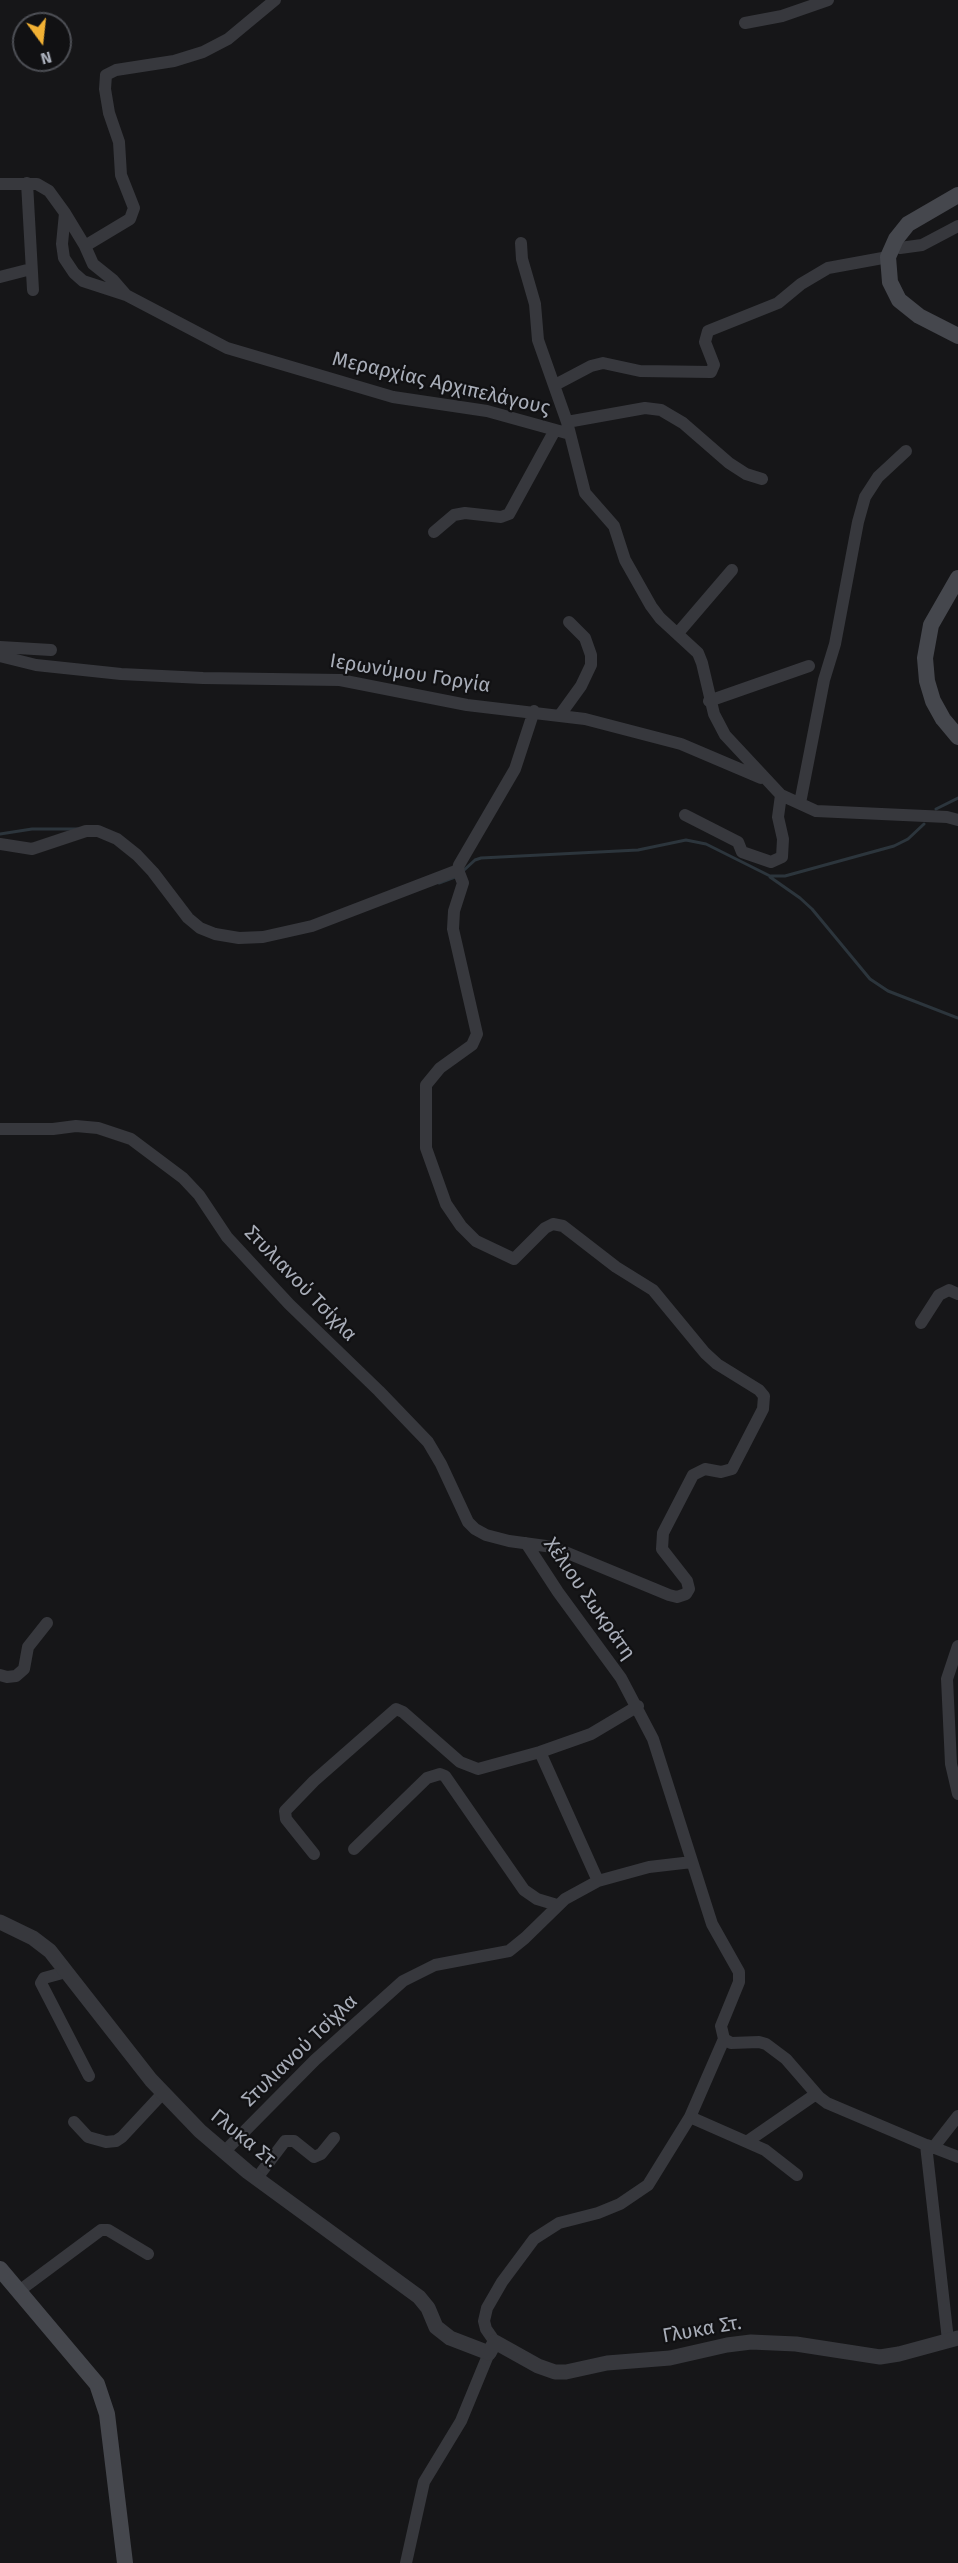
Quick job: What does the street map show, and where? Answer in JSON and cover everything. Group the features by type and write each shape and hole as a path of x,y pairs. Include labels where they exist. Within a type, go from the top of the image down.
{"main road":[{"path":"958,195 913,220 901,231 890,251 890,282 899,300 919,316 958,336"},
{"path":"958,578 931,625 925,658 927,681 933,701 943,719 958,737"},
{"path":"0,2270 89,2373 100,2394 107,2414 125,2563"}],"street":[{"path":"85,246 130,219 133,214 133,204 121,175 118,142 109,113 105,89 106,75 116,69 174,61 203,52 236,33 275,0"},
{"path":"745,23 782,16 828,0"},
{"path":"0,184 27,183 44,186 65,213 93,264 113,280 126,295"},
{"path":"27,183 33,290"},
{"name":"Μεραρχίας Αρχιπελάγους","path":"65,213 62,244 68,266 83,281 126,295 240,354 393,398 487,411 555,430 568,428 585,493 614,526 625,560 651,606 660,618 698,653 710,701 725,735 781,795"},
{"path":"555,385 591,366 603,363 640,371 711,372 714,365 705,342 705,335 708,331 772,306 828,268 900,248 922,245 958,226"},
{"path":"521,243 522,259 534,304 538,340 568,428 645,408 661,410 683,423 729,463 746,474 762,479"},
{"path":"0,277 31,269"},
{"path":"434,532 454,515 465,513 501,517 509,514 555,430"},
{"path":"800,803 824,680 835,644 858,522 865,497 878,477 906,451"},
{"path":"678,633 732,570"},
{"path":"560,715 581,686 591,665 591,655 585,638 569,622"},
{"path":"0,647 51,650"},
{"name":"Ιερωνύμου Γοργία","path":"0,656 36,665 121,674 340,680 467,705 534,711 585,719 681,744 767,781"},
{"path":"710,701 809,666"},
{"path":"0,844 32,849 86,831 98,831 117,838 137,855 188,918 200,928 215,934 239,938 263,937 312,926 460,875 477,831 515,769 534,711"},
{"path":"685,815 738,842 742,852 771,862 783,857 783,839 778,817 781,795 816,811 914,815 958,820"},
{"name":"Χέλιου Σωκράτη","path":"460,875 453,929 477,1034 472,1045 432,1077 425,1090 426,1148 446,1204 460,1226 476,1241 513,1260 549,1225 559,1224 568,1229 616,1267 653,1290 705,1353 717,1364 759,1390 764,1396 763,1409 732,1469 721,1472 705,1469 690,1477 663,1533 662,1549 685,1577 689,1586 684,1596 669,1595 553,1547 526,1543"},
{"name":"Στυλιανού Τσίχλα","path":"0,1129 52,1129 75,1126 98,1128 131,1139 183,1178 199,1195 227,1237 289,1304 428,1442 471,1526 486,1535 526,1543"},
{"path":"921,1323 939,1295 950,1290 958,1294"},
{"name":"Χέλιου Σωκράτη","path":"492,2348 484,2321 487,2308 502,2282 534,2239 559,2223 598,2213 639,2192 652,2180 669,2148 690,2117 724,2039 721,2026 739,1976 712,1924 653,1739 638,1706 621,1678 526,1543"},
{"path":"0,1675 16,1676 24,1669 28,1647 47,1623"},
{"path":"958,1646 947,1679 951,1764 958,1794"},
{"path":"314,1854 286,1819 285,1811 314,1781 396,1709 403,1712 460,1762 472,1768 484,1768 540,1752 597,1731 638,1706"},
{"path":"540,1752 598,1881"},
{"path":"354,1850 427,1778 440,1774 445,1776 524,1890 537,1899 557,1905"},
{"name":"Στυλιανού Τσίχλα","path":"225,2151 315,2060 403,1980 435,1965 509,1951 557,1905 573,1893 598,1881 649,1867 692,1862"},
{"name":"Γλυκα Στ.","path":"0,1922 43,1945 163,2092 200,2131 257,2178 419,2297 428,2308 436,2327 444,2335 492,2348 555,2372 670,2358 751,2342 796,2344 880,2356 919,2349 953,2339"},
{"path":"66,1972 44,1978 41,1983 89,2076"},
{"path":"724,2039 731,2043 763,2043 774,2049 827,2103 958,2157"},
{"path":"74,2122 88,2137 106,2142 116,2141 163,2092"},
{"path":"748,2141 816,2094"},
{"path":"929,2146 958,2116"},
{"path":"690,2117 765,2150 797,2175"},
{"path":"257,2178 285,2141 294,2141 314,2157 321,2154 334,2138"},
{"path":"929,2146 953,2339"},
{"path":"19,2291 101,2230 108,2230 148,2254"},
{"path":"406,2563 424,2482 461,2421 492,2348"}],"waterway":[{"path":"936,809 958,798"},
{"path":"463,871 475,860 481,858 638,850 686,840 706,844 770,876 785,876 894,846 908,839 924,824"},
{"path":"0,834 32,829 78,829"},
{"path":"439,883 455,877"},
{"path":"770,877 812,909 870,979 888,991 958,1018"}]}
